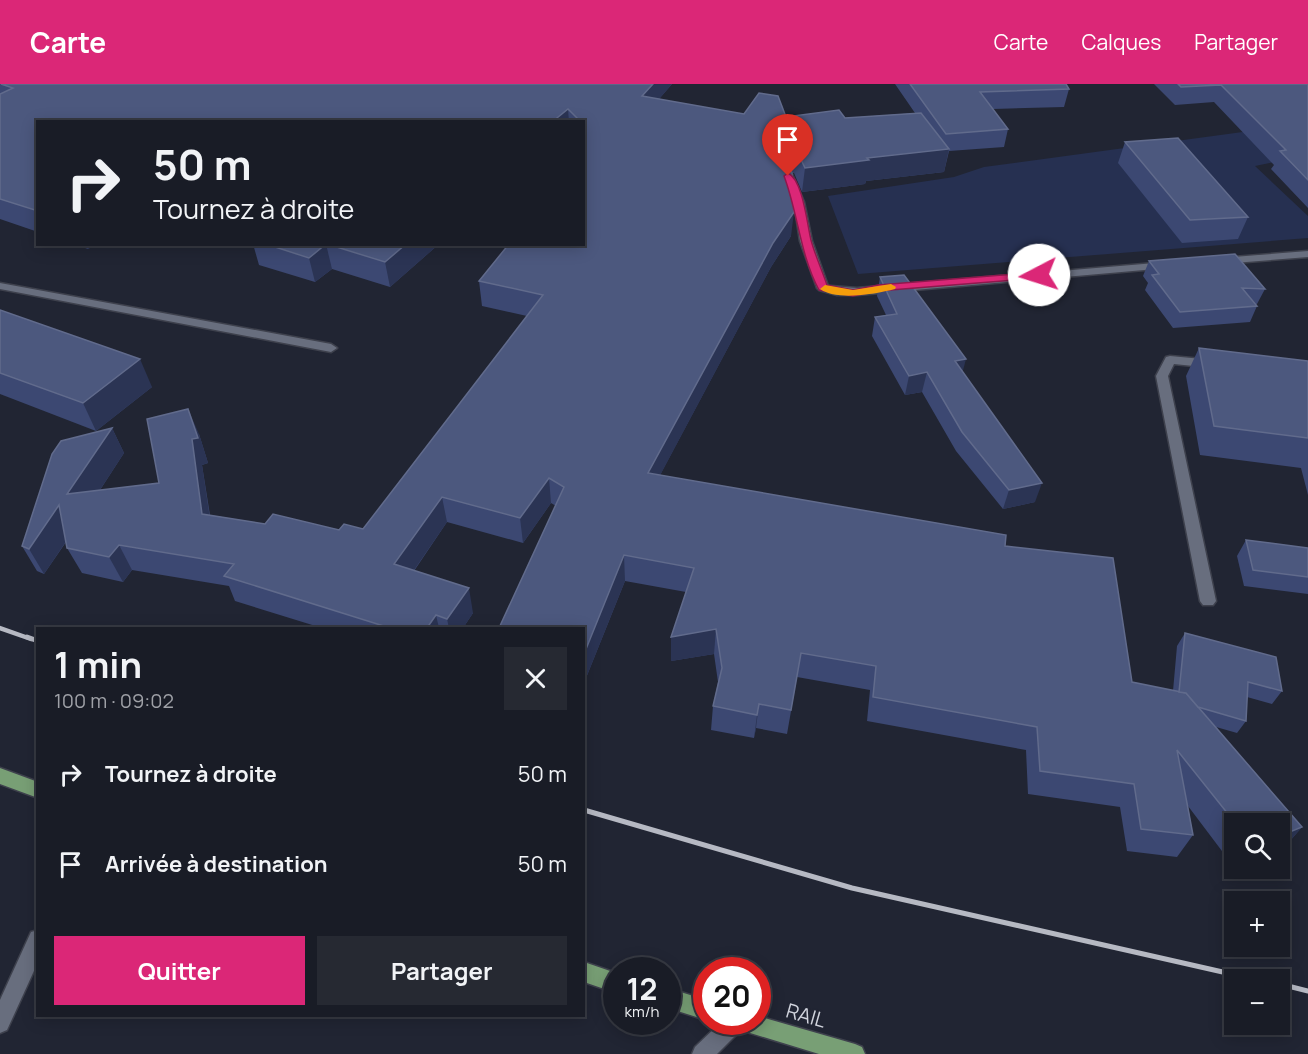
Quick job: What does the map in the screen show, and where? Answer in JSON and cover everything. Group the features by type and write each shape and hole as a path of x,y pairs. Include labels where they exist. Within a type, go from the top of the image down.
{"main road":[{"path":"0,776 36,789"},
{"path":"585,972 603,978"},
{"name":"RAIL","path":"771,1030 855,1054"}],"lane":[{"path":"788,176 799,202 806,241 823,288 837,292 853,293 878,288 1176,264"},
{"path":"1209,262 1308,254"},
{"path":"0,286 332,348"},
{"path":"1208,600 1162,376 1170,360 1222,365"},
{"path":"0,1023 36,943"},
{"path":"702,1054 722,1035"}],"shaded area":[{"path":"1294,125 1308,155 1255,166 1308,216 1308,238 858,274 828,196 954,177 984,167"}],"building":[{"path":"1,84 653,84 642,96 744,114 759,93 778,96 786,117 839,110 845,118 921,113 949,149 867,158 869,160 805,168 796,149 784,149 783,153 792,173 794,212 773,243 648,473 1006,535 1005,546 1113,558 1132,682 1186,693 1290,813 1227,813 1177,750 1193,835 1141,829 1134,784 1040,771 1037,727 873,697 876,666 801,653 791,710 759,704 757,715 713,706 722,668 716,629 671,637 694,568 624,555 585,652 585,627 499,627 564,487 549,478 520,518 442,497 394,564 469,588 447,619 436,615 428,627 387,627 224,576 234,564 119,545 109,557 67,548 59,505 29,549 22,546 52,454 61,441 112,428 67,494 159,483 147,419 188,409 198,438 192,439 202,514 265,524 273,514 339,530 344,524 363,529 543,295 479,281 507,246 585,246 586,126 585,120 579,120 568,109 554,120 36,120 36,210 0,199 0,94 13,88"},
{"path":"910,84 1066,84 1069,89 980,92 1008,129 946,134"},
{"path":"1178,84 1308,84 1308,180 1280,151 1286,150 1221,85 1181,87"},
{"path":"1178,138 1248,217 1190,220 1125,142"},
{"path":"272,246 324,246 309,258"},
{"path":"333,246 404,246 385,262"},
{"path":"1235,254 1265,289 1242,288 1257,306 1180,312 1152,275 1159,274 1149,261"},
{"path":"904,275 966,359 955,361 1042,483 1009,490 962,432 927,372 909,376 875,317 897,314 880,277"},
{"path":"0,310 140,359 83,403 0,373"},
{"path":"1199,348 1308,361 1308,438 1214,426"},
{"path":"1246,540 1308,548 1308,577 1253,570"},
{"path":"1185,633 1276,657 1282,691 1248,682 1246,721 1198,707 1186,693 1179,692"},
{"path":"1290,813 1302,827 1290,832"}],"railway":[{"path":"0,628 31,639"},
{"path":"27,637 36,640"},
{"path":"585,810 852,888 1224,972"},
{"path":"1290,986 1308,991"}],"slow traffic":[{"path":"825,289 853,293 891,287"}],"route":[{"path":"788,176 799,202 806,241 823,288 853,293 878,288 1039,275"}]}
